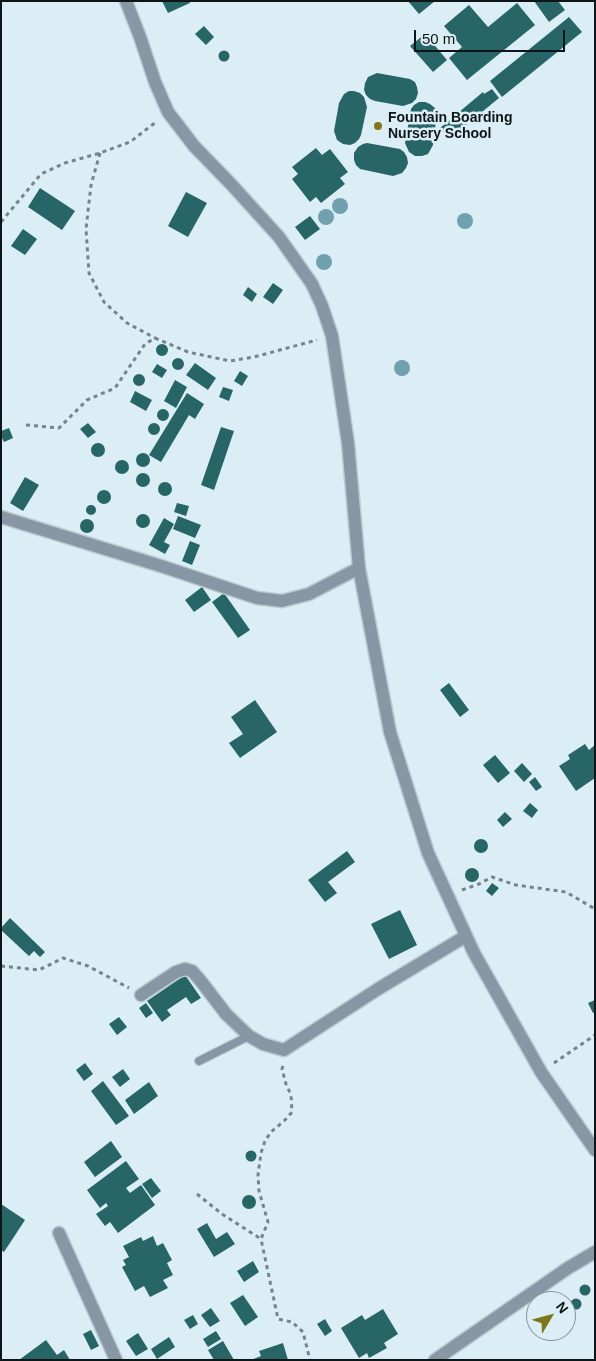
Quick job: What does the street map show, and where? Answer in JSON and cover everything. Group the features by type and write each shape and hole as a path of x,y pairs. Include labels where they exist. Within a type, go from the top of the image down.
{"street":[{"path":"126,1 155,82 168,112 194,146 279,236 312,284 322,306 332,336 348,443 358,568 390,732 428,853 474,953 541,1072 595,1150"},
{"path":"1,517 161,566 257,598 282,601 309,594 358,568"},
{"path":"140,995 176,972 185,969 192,971 226,1014 249,1036 263,1044 284,1050 378,989 466,936"},
{"path":"59,1233 116,1360"},
{"path":"434,1360 568,1268 595,1252"}],"lane":[{"path":"199,1061 249,1036"}],"path":[{"path":"1,222 41,174 65,163 130,142 168,112"},
{"path":"100,153 91,185 86,229 89,273 104,302 127,323 155,338 188,352 230,362 332,336"},
{"path":"26,425 59,428 87,400 115,388 144,344 155,338"},
{"path":"447,895 479,884 492,877 516,885 566,892 595,909"},
{"path":"1,966 39,970 63,958 88,966 140,995"},
{"path":"541,1072 595,1035"},
{"path":"284,1050 282,1069 291,1095 292,1112 271,1132 265,1141 261,1153 258,1175 259,1191 268,1222 261,1239 278,1319 292,1322 303,1332 310,1360"},
{"path":"197,1194 222,1214 261,1239"}],"building":[{"path":"162,1 189,1 190,3 168,13"},
{"path":"408,1 435,1 419,14"},
{"path":"534,1 558,1 565,10 549,22"},
{"path":"517,3 535,25 467,80 449,58 462,47 444,26 469,5 488,27"},
{"path":"569,17 582,32 502,97 490,81"},
{"path":"204,26 214,37 206,45 195,34"},
{"path":"425,34 447,60 433,72 410,46"},
{"path":"222,51 226,51 229,56 228,60 222,61 219,58 219,54"},
{"path":"377,73 410,79 415,82 418,93 416,99 412,103 403,106 370,99 364,90 365,83 368,77"},
{"path":"492,89 499,98 449,139 440,128 483,92 484,94"},
{"path":"349,91 360,93 364,97 367,107 361,135 355,143 350,145 343,144 337,140 334,131 339,103 344,94"},
{"path":"419,102 430,104 437,113 433,145 428,154 415,156 409,152 405,143 411,109"},
{"path":"367,143 400,149 407,157 408,163 406,168 402,173 393,176 360,169 354,160 354,153 358,147"},
{"path":"316,148 322,155 330,149 348,172 340,178 345,184 321,203 316,197 310,202 292,179 298,174 292,167"},
{"path":"40,188 75,211 62,230 28,207"},
{"path":"186,192 207,203 188,237 168,226"},
{"path":"310,216 320,229 305,240 295,227"},
{"path":"23,229 37,239 25,255 11,246"},
{"path":"273,283 283,290 273,304 263,297"},
{"path":"248,287 257,294 252,302 243,295"},
{"path":"160,344 164,344 168,350 164,356 160,356 156,352 156,348"},
{"path":"176,358 180,358 184,364 180,370 176,370 172,366 172,362"},
{"path":"195,363 216,378 208,390 186,375"},
{"path":"157,364 167,370 162,378 152,372"},
{"path":"240,371 248,376 242,386 234,381"},
{"path":"137,374 141,374 145,380 141,386 137,386 133,382 133,378"},
{"path":"175,380 187,387 176,408 164,401"},
{"path":"223,387 233,390 229,401 219,397"},
{"path":"135,391 152,400 146,411 130,402"},
{"path":"187,393 204,404 195,419 189,415 161,462 149,455"},
{"path":"161,409 165,409 169,415 165,421 161,421 157,417 157,413"},
{"path":"88,423 96,432 88,438 80,429"},
{"path":"152,423 156,423 160,429 156,435 152,435 148,431 148,427"},
{"path":"221,427 234,431 214,490 201,485"},
{"path":"9,428 13,438 4,442 1,431"},
{"path":"95,443 101,443 105,450 101,457 95,457 91,453 91,447"},
{"path":"140,453 146,453 150,460 146,467 140,467 136,463 136,457"},
{"path":"119,460 125,460 129,467 125,474 119,474 115,470 115,464"},
{"path":"140,473 146,473 150,480 146,487 140,487 136,483 136,477"},
{"path":"25,477 39,485 23,511 10,503"},
{"path":"162,482 168,482 172,489 168,496 162,496 158,492 158,486"},
{"path":"101,490 107,490 111,497 107,504 101,504 97,500 97,494"},
{"path":"177,503 189,506 186,516 174,512"},
{"path":"89,505 93,505 96,510 95,514 89,515 86,512 86,508"},
{"path":"143,514 148,516 150,521 148,526 143,528 138,526 136,521 138,516"},
{"path":"178,516 201,525 195,538 173,529"},
{"path":"164,518 174,524 164,542 170,545 165,554 149,545"},
{"path":"84,519 90,519 94,526 90,533 84,533 80,529 80,523"},
{"path":"190,541 200,545 192,565 182,561"},
{"path":"202,587 211,600 194,612 185,600"},
{"path":"224,593 250,630 238,638 212,602"},
{"path":"449,683 469,710 460,717 440,690"},
{"path":"255,700 277,732 240,758 229,743 243,734 231,717"},
{"path":"585,744 589,750 595,745 595,778 576,791 559,766 570,759 568,755"},
{"path":"495,755 510,773 498,783 483,765"},
{"path":"522,763 532,774 524,782 514,771"},
{"path":"535,777 542,787 536,791 529,782"},
{"path":"530,803 538,810 532,818 523,811"},
{"path":"505,812 512,819 503,827 497,820"},
{"path":"481,839 486,841 488,846 486,851 481,853 476,851 474,846 476,841"},
{"path":"347,851 355,862 328,882 337,893 325,902 308,880"},
{"path":"472,868 477,870 479,875 477,880 472,882 467,880 465,875 467,870"},
{"path":"492,883 499,888 492,896 486,891"},
{"path":"400,910 417,945 389,959 371,924"},
{"path":"10,918 45,952 40,957 34,951 29,956 1,930"},
{"path":"185,975 201,998 191,1004 186,997 167,1010 171,1015 162,1022 147,1001"},
{"path":"595,1000 595,1012 593,1013 588,1003"},
{"path":"146,1003 153,1013 146,1018 139,1008"},
{"path":"119,1017 127,1027 117,1035 109,1024"},
{"path":"85,1063 93,1074 84,1081 76,1070"},
{"path":"123,1069 130,1079 120,1087 112,1077"},
{"path":"103,1081 129,1116 116,1125 91,1091"},
{"path":"149,1082 158,1096 134,1114 125,1100"},
{"path":"111,1141 122,1157 95,1177 84,1162"},
{"path":"249,1151 253,1151 256,1156 255,1160 249,1161 246,1158 246,1154"},
{"path":"126,1161 139,1179 126,1188 130,1193 141,1185 155,1205 118,1233 110,1222 105,1226 96,1214 108,1206 106,1203 100,1208 87,1190"},
{"path":"151,1178 161,1191 152,1198 142,1184"},
{"path":"246,1195 252,1195 256,1202 252,1209 246,1209 242,1205 242,1199"},
{"path":"1,1204 25,1220 4,1252 1,1250"},
{"path":"207,1223 216,1239 227,1232 235,1244 214,1257 197,1229"},
{"path":"153,1236 157,1246 163,1243 172,1260 167,1263 173,1275 163,1280 168,1288 150,1297 144,1286 135,1291 122,1267 126,1265 123,1260 129,1257 123,1246 141,1237 143,1241"},
{"path":"253,1261 259,1272 244,1282 237,1271"},
{"path":"583,1285 587,1285 590,1290 589,1294 583,1295 580,1292 580,1288"},
{"path":"243,1295 258,1317 245,1326 230,1303"},
{"path":"576,1299 581,1302 580,1308 576,1309"},
{"path":"211,1308 220,1321 210,1327 201,1315"},
{"path":"383,1309 398,1334 384,1343 387,1348 369,1358 367,1353 359,1358 341,1328 362,1315 365,1320"},
{"path":"193,1315 198,1324 190,1329 184,1320"},
{"path":"325,1319 332,1331 325,1336 317,1324"},
{"path":"91,1330 99,1346 91,1350 83,1334"},
{"path":"216,1331 221,1339 208,1347 203,1339"},
{"path":"138,1333 148,1349 136,1356 126,1341"},
{"path":"169,1337 175,1347 157,1359 151,1349"},
{"path":"46,1340 57,1355 64,1350 70,1360 19,1360"},
{"path":"223,1341 234,1360 214,1360 208,1350"},
{"path":"283,1343 288,1360 251,1360 261,1356 259,1351"}],"place":[{"name":"Fountain Boarding Nursery School","path":"378,126"}]}
